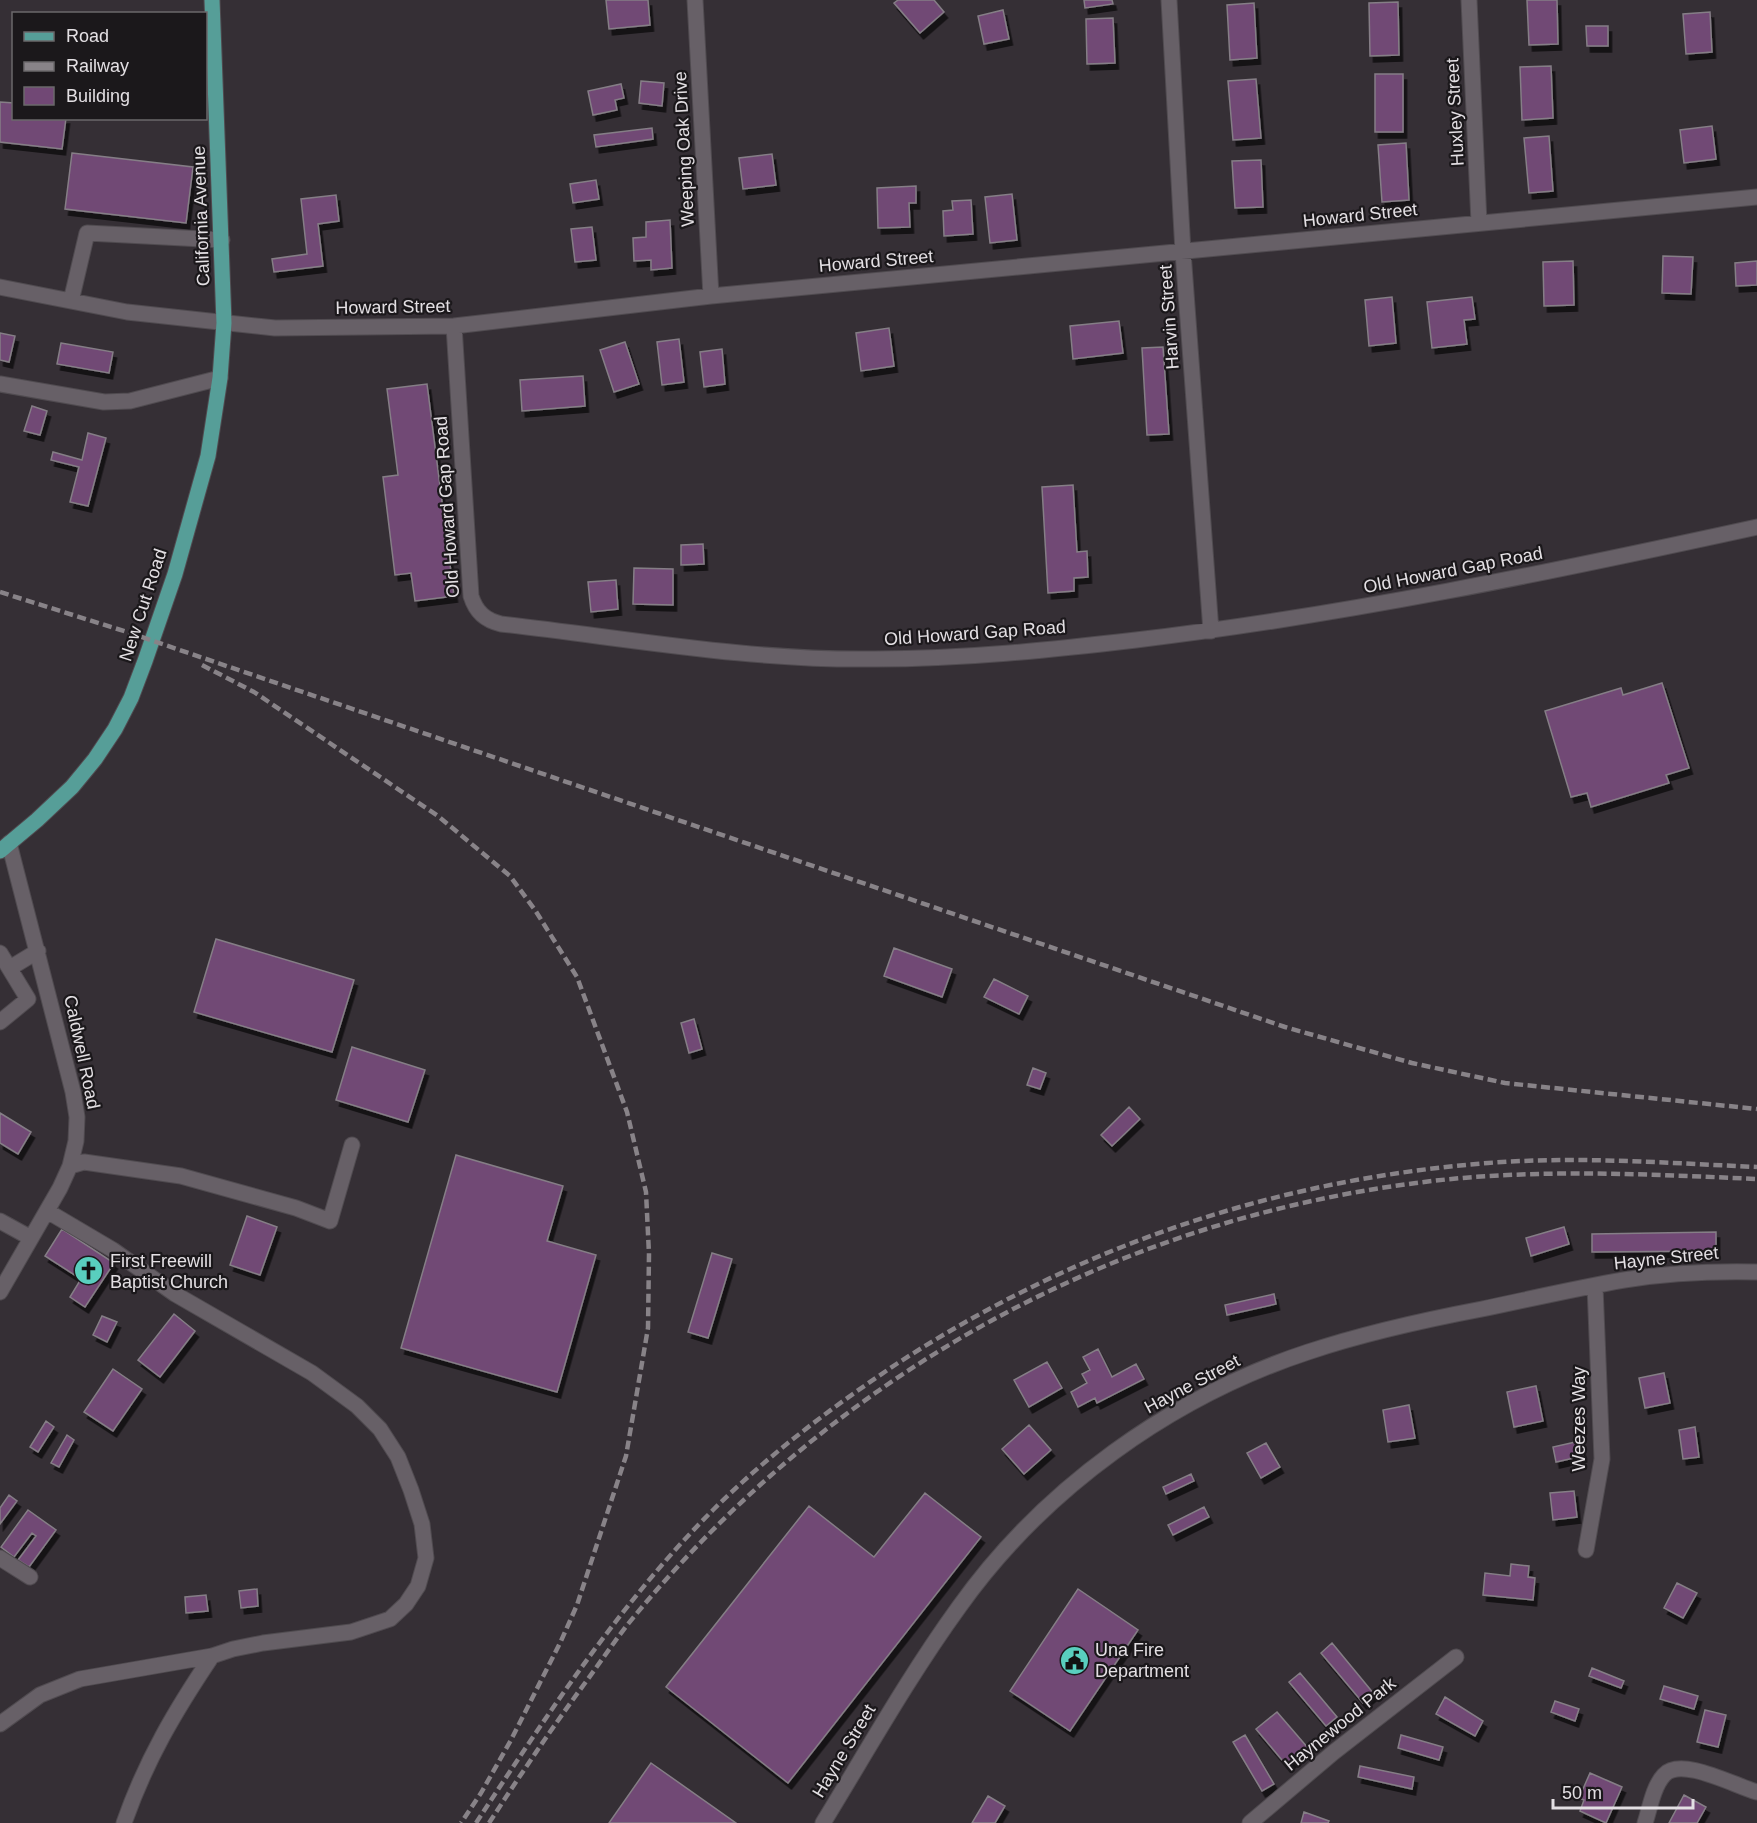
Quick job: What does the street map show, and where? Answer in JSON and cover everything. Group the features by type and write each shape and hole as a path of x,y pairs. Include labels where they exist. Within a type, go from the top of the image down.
{"main road":[{"name":"California Avenue","path":"212,0 224,323"},
{"name":"New Cut Road","path":"5,847 72,787 95,759 131,698 168,593 208,456 220,378 224,323"}],"street":[{"name":"Weeping Oak Drive","path":"695,0 711,296"},
{"name":"Harvin Street","path":"1169,0 1183,252 1211,631"},
{"name":"Huxley Street","path":"1469,0 1479,223"},
{"name":"Howard Street","path":"0,287 127,312 224,323 285,328 454,326 711,296 1757,197"},
{"path":"71,301 87,233 222,240"},
{"name":"Old Howard Gap Road","path":"454,326 471,596 478,612 492,622 715,651 777,656 872,659 946,658 1079,646 1264,624 1442,593 1757,527"},
{"path":"0,384 104,402 130,401 220,378"},
{"name":"Caldwell Road","path":"0,1292 70,1166 76,1142 76,1108 38,951 5,847"},
{"path":"10,968 38,951"},
{"path":"0,953 28,999 0,1022"},
{"path":"70,1166 84,1162 181,1176 296,1208 330,1221 352,1145"},
{"path":"0,1724 40,1695 80,1679 212,1656 263,1643 351,1632 390,1619 406,1604 418,1586 426,1558 422,1524 398,1457 380,1429 357,1406 312,1373 175,1294 113,1250 47,1210"},
{"path":"0,1221 31,1238"},
{"name":"Hayne Street","path":"823,1823 894,1706 959,1606 1003,1553 1052,1503 1105,1459 1182,1407 1241,1378 1306,1352 1344,1340 1465,1312 1625,1280 1678,1274 1757,1272"},
{"name":"Weezes Way","path":"1586,1550 1602,1459 1594,1286"},
{"path":"0,1557 30,1576"},
{"path":"124,1823 147,1764 182,1700 212,1656"},
{"name":"Haynewood Park","path":"1250,1823 1334,1752 1456,1657"},
{"path":"1645,1823 1658,1784 1665,1773 1677,1767 1690,1768 1757,1792"}],"building":[{"path":"606,0 648,0 650,25 609,29"},
{"path":"898,0 934,0 944,12 920,33 894,3"},
{"path":"1084,0 1112,0 1113,4 1085,8"},
{"path":"1527,0 1557,0 1558,44 1529,45"},
{"path":"1398,2 1399,55 1370,56 1369,3"},
{"path":"1254,3 1257,58 1230,60 1227,5"},
{"path":"1003,10 1009,39 984,44 978,16"},
{"path":"1710,12 1712,52 1686,54 1683,14"},
{"path":"1113,18 1115,63 1087,64 1086,19"},
{"path":"1586,26 1608,26 1608,46 1587,46"},
{"path":"1551,66 1553,118 1522,120 1520,67"},
{"path":"1375,74 1403,74 1403,132 1375,132"},
{"path":"1256,79 1261,138 1233,140 1228,81"},
{"path":"641,81 664,83 662,106 639,103"},
{"path":"621,84 624,98 615,100 617,110 593,115 588,91"},
{"path":"0,102 12,103 12,120 66,120 62,149 0,142"},
{"path":"1712,126 1716,159 1684,163 1680,130"},
{"path":"652,128 653,139 596,147 594,135"},
{"path":"1549,136 1553,191 1529,193 1524,138"},
{"path":"1406,143 1409,200 1382,202 1378,145"},
{"path":"72,153 193,167 186,223 65,209"},
{"path":"772,154 776,185 743,189 739,158"},
{"path":"1261,160 1263,207 1235,208 1232,161"},
{"path":"596,180 599,199 573,203 570,184"},
{"path":"916,186 916,203 909,203 910,227 878,228 877,188"},
{"path":"1012,194 1017,240 990,243 985,197"},
{"path":"336,195 339,221 318,224 323,266 274,272 272,259 307,254 301,199"},
{"path":"971,200 973,234 944,236 943,211 953,210 952,201"},
{"path":"670,220 672,268 651,270 651,260 634,261 633,238 646,237 646,222"},
{"path":"592,227 596,260 575,262 571,229"},
{"path":"1663,256 1693,257 1691,294 1662,293"},
{"path":"1573,261 1574,305 1544,306 1543,262"},
{"path":"1757,261 1757,285 1736,286 1735,263"},
{"path":"1392,297 1396,343 1369,346 1365,300"},
{"path":"1472,297 1475,319 1464,320 1467,344 1432,348 1427,302"},
{"path":"1119,321 1123,353 1073,359 1070,326"},
{"path":"889,328 894,366 861,371 856,333"},
{"path":"0,333 15,336 9,362 0,360"},
{"path":"679,339 684,382 662,385 657,342"},
{"path":"625,342 639,384 614,392 600,350"},
{"path":"61,343 113,352 109,373 57,364"},
{"path":"1163,347 1169,434 1147,435 1142,348"},
{"path":"722,349 725,384 704,387 700,352"},
{"path":"583,376 585,406 522,411 520,380"},
{"path":"427,384 454,596 415,601 411,573 395,575 383,477 398,475 387,389"},
{"path":"32,406 47,411 40,435 24,431"},
{"path":"88,433 106,438 88,506 70,502 79,467 51,460 53,452 82,460"},
{"path":"1073,485 1077,552 1087,551 1088,577 1074,578 1074,591 1048,593 1042,487"},
{"path":"703,544 704,564 681,565 681,545"},
{"path":"634,568 673,569 673,605 633,604"},
{"path":"616,580 618,609 591,612 588,582"},
{"path":"1662,683 1689,768 1666,775 1669,783 1591,807 1587,793 1571,797 1545,711 1621,688 1623,695"},
{"path":"216,939 354,980 332,1052 194,1012"},
{"path":"894,948 952,969 942,997 884,976"},
{"path":"994,979 1028,996 1019,1014 984,997"},
{"path":"694,1019 702,1049 689,1053 681,1023"},
{"path":"352,1047 425,1070 408,1122 336,1100"},
{"path":"1033,1068 1046,1073 1040,1089 1027,1085"},
{"path":"1129,1107 1140,1119 1112,1146 1101,1135"},
{"path":"0,1113 31,1132 18,1154 0,1143"},
{"path":"456,1155 563,1186 547,1241 596,1255 557,1392 401,1348"},
{"path":"247,1216 277,1227 260,1275 230,1265"},
{"path":"1564,1227 1569,1244 1531,1256 1526,1238"},
{"name":"First Freewill Baptist Church","path":"62,1229 114,1263 85,1307 70,1297 81,1279 45,1256"},
{"path":"1716,1232 1716,1251 1592,1252 1592,1234"},
{"path":"712,1253 732,1259 708,1338 688,1332"},
{"path":"1274,1294 1276,1304 1227,1315 1225,1305"},
{"path":"174,1314 195,1331 160,1377 138,1360"},
{"path":"102,1316 117,1322 107,1342 93,1335"},
{"path":"1098,1349 1112,1377 1136,1364 1144,1379 1097,1403 1095,1398 1078,1407 1071,1392 1087,1383 1082,1374 1090,1370 1083,1357"},
{"path":"1047,1362 1062,1388 1029,1407 1014,1380"},
{"path":"113,1369 142,1389 113,1431 84,1412"},
{"path":"1664,1373 1670,1403 1645,1408 1639,1378"},
{"path":"1536,1386 1543,1421 1514,1427 1507,1392"},
{"path":"1409,1405 1415,1438 1388,1442 1383,1410"},
{"path":"46,1421 54,1427 38,1452 30,1447"},
{"path":"1029,1425 1051,1450 1024,1474 1002,1449"},
{"path":"1695,1427 1699,1457 1683,1459 1679,1430"},
{"path":"67,1435 74,1440 59,1467 51,1463"},
{"path":"1580,1441 1583,1456 1556,1462 1553,1447"},
{"path":"1266,1443 1280,1467 1261,1478 1247,1453"},
{"path":"1191,1474 1194,1481 1166,1494 1163,1487"},
{"path":"1574,1491 1577,1517 1553,1520 1550,1493"},
{"path":"925,1493 981,1537 788,1783 666,1687 809,1506 874,1557"},
{"path":"9,1495 17,1501 0,1524 0,1508"},
{"path":"1204,1507 1209,1517 1173,1535 1168,1525"},
{"path":"28,1510 56,1530 29,1567 18,1560 36,1536 32,1533 14,1557 1,1547"},
{"path":"1511,1564 1529,1566 1528,1577 1535,1578 1533,1600 1483,1595 1485,1573 1510,1576"},
{"path":"1677,1583 1697,1593 1683,1618 1664,1608"},
{"path":"257,1589 258,1606 241,1608 239,1591"},
{"name":"Una Fire Department","path":"1078,1589 1138,1630 1070,1731 1010,1691"},
{"path":"206,1595 208,1611 186,1613 185,1597"},
{"path":"1332,1643 1374,1694 1363,1703 1321,1653"},
{"path":"1592,1668 1624,1681 1621,1688 1589,1676"},
{"path":"1300,1673 1337,1717 1326,1726 1289,1682"},
{"path":"1664,1686 1698,1696 1694,1709 1660,1699"},
{"path":"1445,1697 1483,1721 1475,1736 1436,1714"},
{"path":"1555,1701 1579,1709 1575,1721 1551,1712"},
{"path":"1705,1710 1726,1715 1718,1747 1697,1742"},
{"path":"1277,1712 1308,1748 1287,1766 1256,1729"},
{"path":"1245,1735 1274,1784 1262,1791 1233,1742"},
{"path":"1401,1735 1443,1747 1439,1760 1398,1748"},
{"path":"651,1763 736,1823 609,1823"},
{"path":"1360,1766 1414,1777 1412,1789 1358,1777"},
{"path":"1590,1773 1622,1787 1606,1823 1580,1811 1584,1800 1579,1798"},
{"path":"1684,1795 1706,1807 1697,1823 1669,1823"},
{"path":"988,1796 1005,1806 995,1823 972,1823"},
{"path":"1304,1812 1329,1821 1328,1823 1301,1823"}],"railway":[{"path":"0,592 127,632 1285,1027 1412,1063 1505,1083 1757,1109"},
{"path":"202,665 254,692 438,816 510,876 535,910 577,977 627,1112 646,1192 649,1254 648,1328 626,1456 577,1605 561,1641 511,1740 461,1823"},
{"path":"476,1823 586,1661 646,1583 678,1546 733,1490 825,1414 898,1363 966,1322 1036,1285 1108,1253 1180,1225 1255,1203 1331,1185 1408,1172 1488,1163 1555,1160 1757,1167"},
{"path":"489,1823 550,1732 628,1624 706,1537 791,1458 882,1388 979,1327 1082,1276 1189,1235 1301,1203 1416,1183 1501,1175 1672,1175 1757,1179"}],"place":[{"name":"First Freewill Baptist Church","path":"89,1271"},
{"name":"Una Fire Department","path":"1074,1660"}]}
